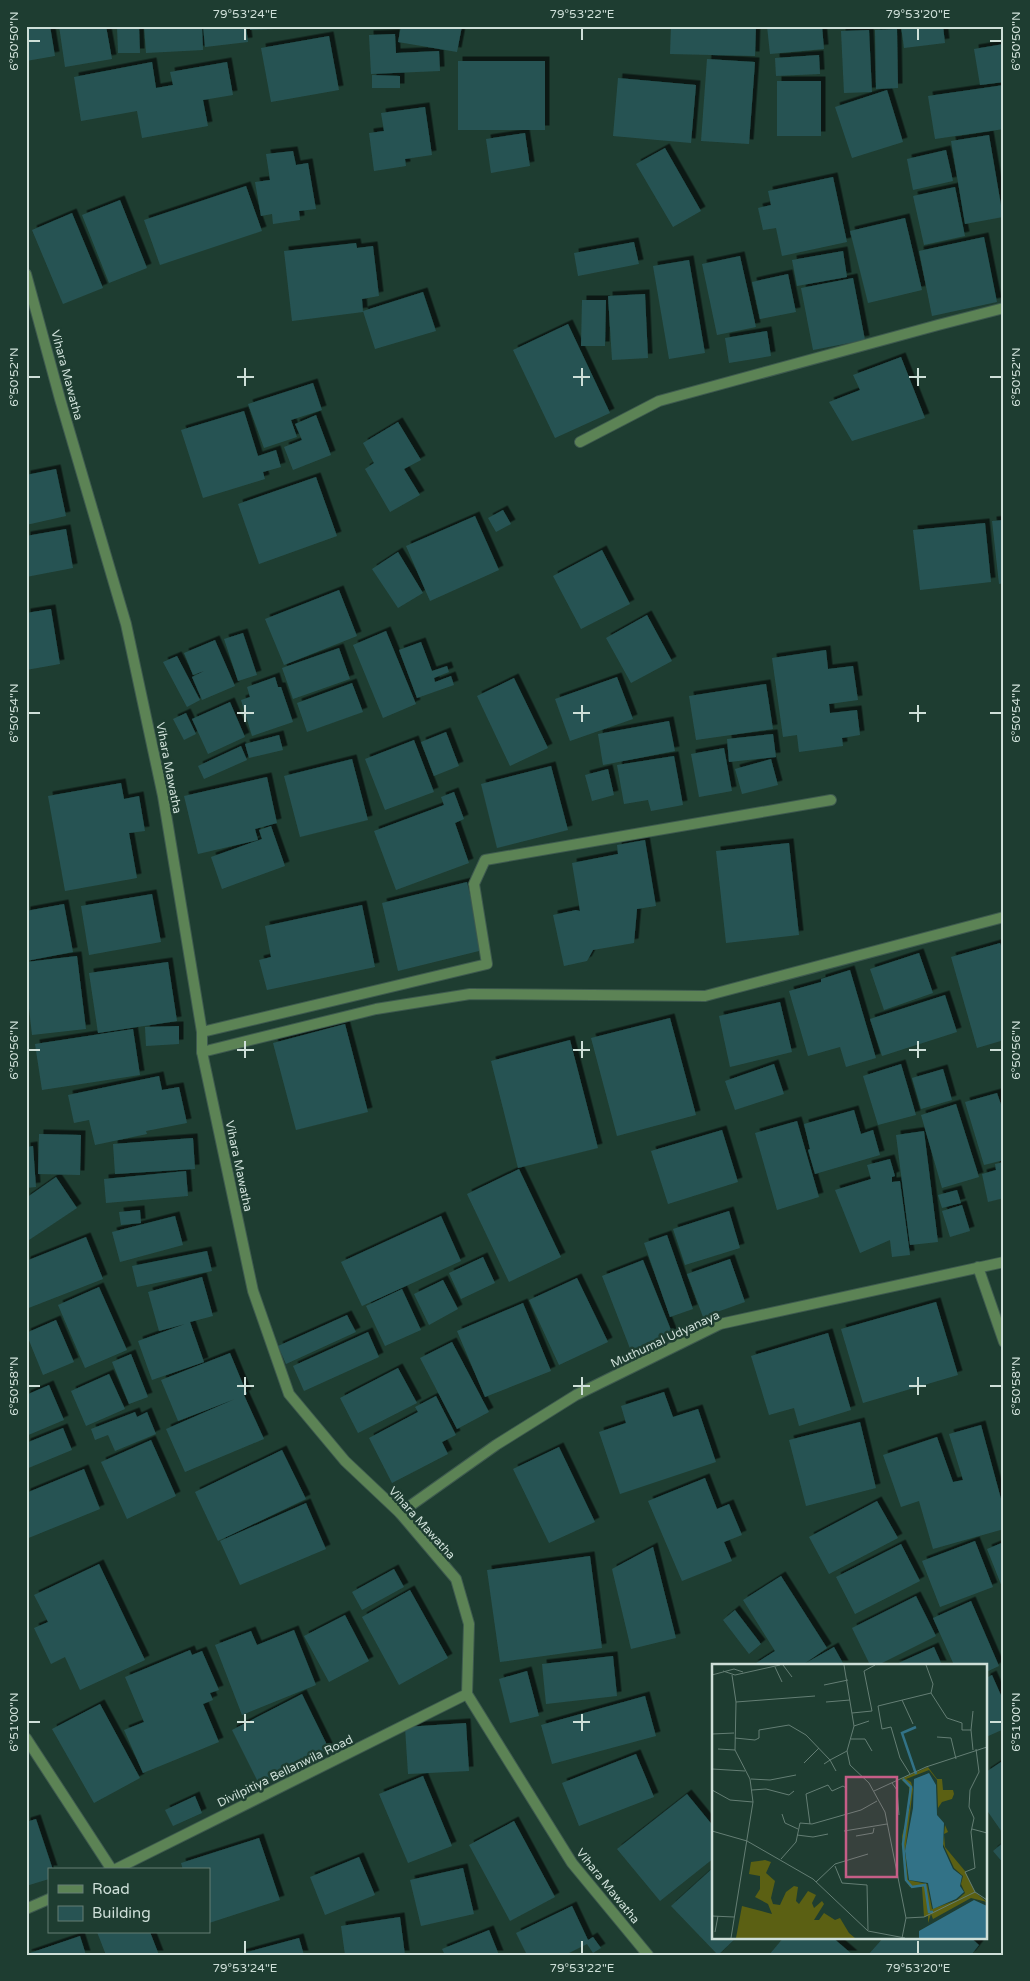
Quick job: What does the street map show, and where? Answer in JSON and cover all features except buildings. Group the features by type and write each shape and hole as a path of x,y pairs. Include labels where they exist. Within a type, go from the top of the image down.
{"street":[{"name":"Vihara Mawatha","path":"26,274 60,399 126,624 162,796 202,1032 202,1052 253,1291 289,1394 345,1461 400,1514 456,1579 469,1624 468,1694 572,1863 648,1955"},
{"path":"580,442 659,402 1004,308"},
{"path":"202,1032 487,964 474,884 485,860 831,800"},
{"path":"202,1052 376,1009 470,994 705,996 1004,917"},
{"name":"Muthumal Udyanaya","path":"400,1514 496,1445 576,1395 720,1324 1004,1262"},
{"path":"978,1267 1004,1342"},
{"name":"Divilpitiya Bellanwila Road","path":"117,1868 468,1694"},
{"path":"26,1738 112,1868"},
{"path":"26,1910 48,1899"}]}
